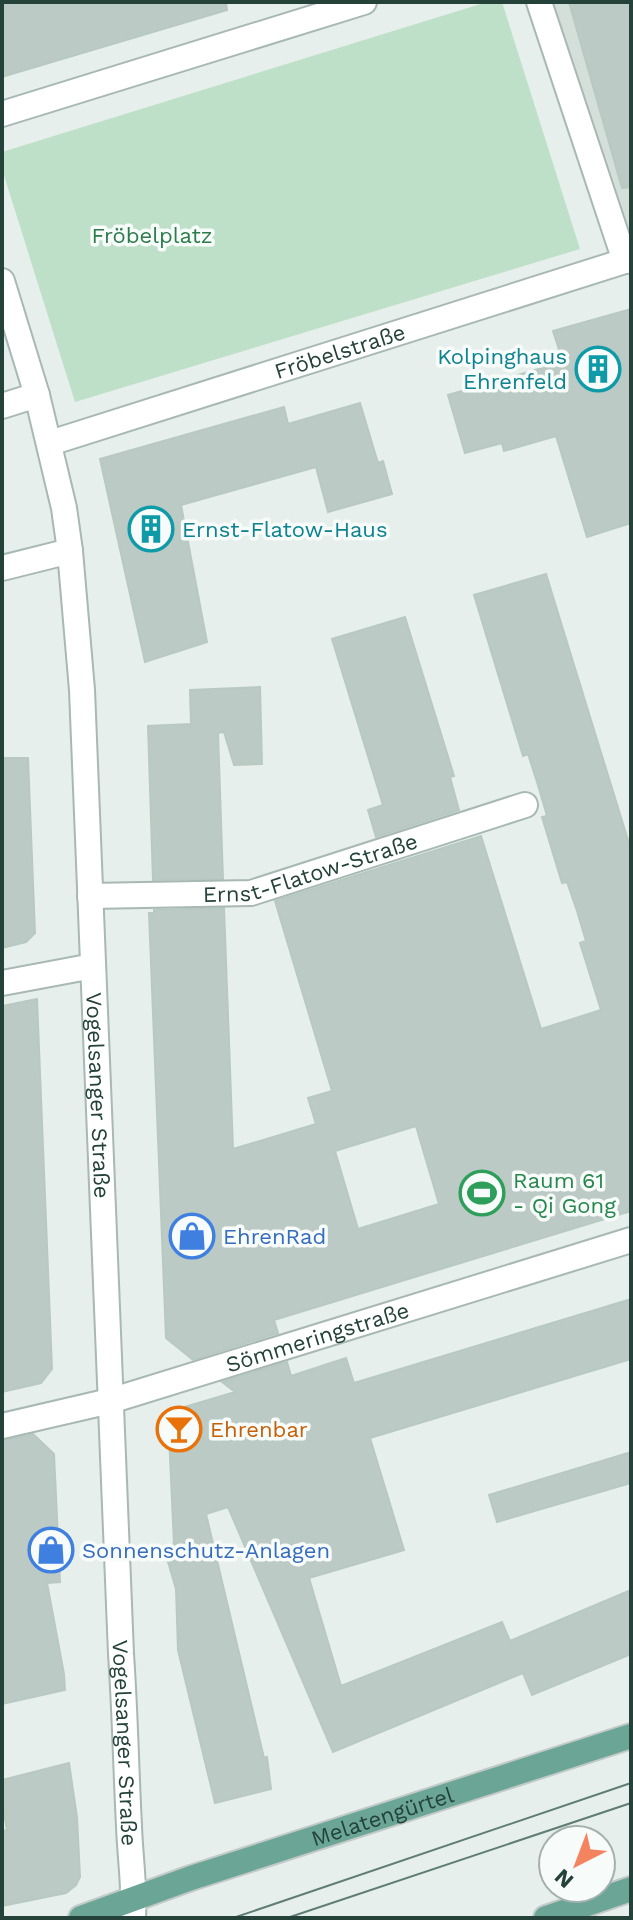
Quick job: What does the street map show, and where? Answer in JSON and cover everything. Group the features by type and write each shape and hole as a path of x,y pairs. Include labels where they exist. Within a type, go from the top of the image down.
{"main road":[{"name":"Melatengürtel","path":"81,1918 134,1909 191,1878 631,1736"},
{"path":"546,1918 631,1889"}],"street":[{"path":"2,114 364,2"},
{"path":"539,2 628,260"},
{"name":"Fröbelstraße","path":"50,443 628,260"},
{"name":"Vogelsanger Straße","path":"2,281 37,395 64,508 82,690 134,1909"},
{"path":"2,406 37,395"},
{"path":"2,568 70,551"},
{"name":"Ernst-Flatow-Straße","path":"90,896 251,893 525,805"},
{"path":"2,983 93,966"},
{"name":"Sömmeringstraße","path":"2,1426 110,1401 631,1240"}],"shaded area":[{"path":"552,2 631,2 629,238"}],"green space":[{"name":"Fröbelplatz","path":"487,2 502,2 580,249 75,402 2,169 2,152"}],"building":[{"path":"2,2 226,2 227,10 2,77"},
{"path":"569,2 631,2 631,187 622,188"},
{"path":"631,309 631,523 587,537 556,436 504,451 502,443 465,453 448,395 563,362 553,331"},
{"name":"Ernst-Flatow-Haus","path":"360,403 378,463 383,461 392,494 328,512 316,467 181,505 207,642 145,662 100,459 284,407 288,424"},
{"path":"546,574 631,850 631,1211 274,1320 278,1333 193,1360 166,1338 149,913 154,913 154,910 224,908 233,1149 316,1124 308,1098 332,1091 275,901 481,836 541,1029 601,1010 580,943 586,941 577,911 567,882 562,883 542,817 547,816 538,785 528,754 523,756 474,595","holes":["416,1126 439,1204 358,1229 335,1151"]},
{"path":"405,617 454,776 450,777 459,810 376,837 368,810 383,805 332,639"},
{"path":"260,687 262,764 234,765 224,732 218,733 223,879 153,880 148,726 191,724 190,690"},
{"path":"2,758 28,758 35,933 26,942 2,948"},
{"path":"37,999 52,1369 41,1383 2,1392 2,1006"},
{"path":"631,1299 631,1359 370,1438 404,1550 309,1578 341,1686 502,1622 510,1641 631,1590 631,1654 532,1695 523,1673 333,1752 228,1507 206,1514 264,1758 267,1757 271,1789 215,1803 178,1650 176,1589 164,1548 174,1544 168,1412 235,1392 222,1382 287,1362 291,1376 346,1358 354,1383"},
{"path":"33,1434 54,1454 60,1582 47,1583 65,1690 2,1704 2,1441"},
{"path":"631,1452 631,1483 497,1522 489,1495"},
{"path":"69,1763 77,1817 80,1877 66,1893 2,1906 2,1831 7,1830 2,1780"}],"tram line":[{"path":"233,1918 631,1783"},
{"path":"287,1918 631,1803"}],"place":[{"name":"Kolpinghaus Ehrenfeld","path":"598,369"},
{"name":"Ernst-Flatow-Haus","path":"151,529"},
{"name":"Raum 61 - Qi Gong","path":"482,1193"},
{"name":"EhrenRad","path":"192,1236"},
{"name":"Ehrenbar","path":"179,1429"},
{"name":"Sonnenschutz-Anlagen","path":"51,1550"}]}
